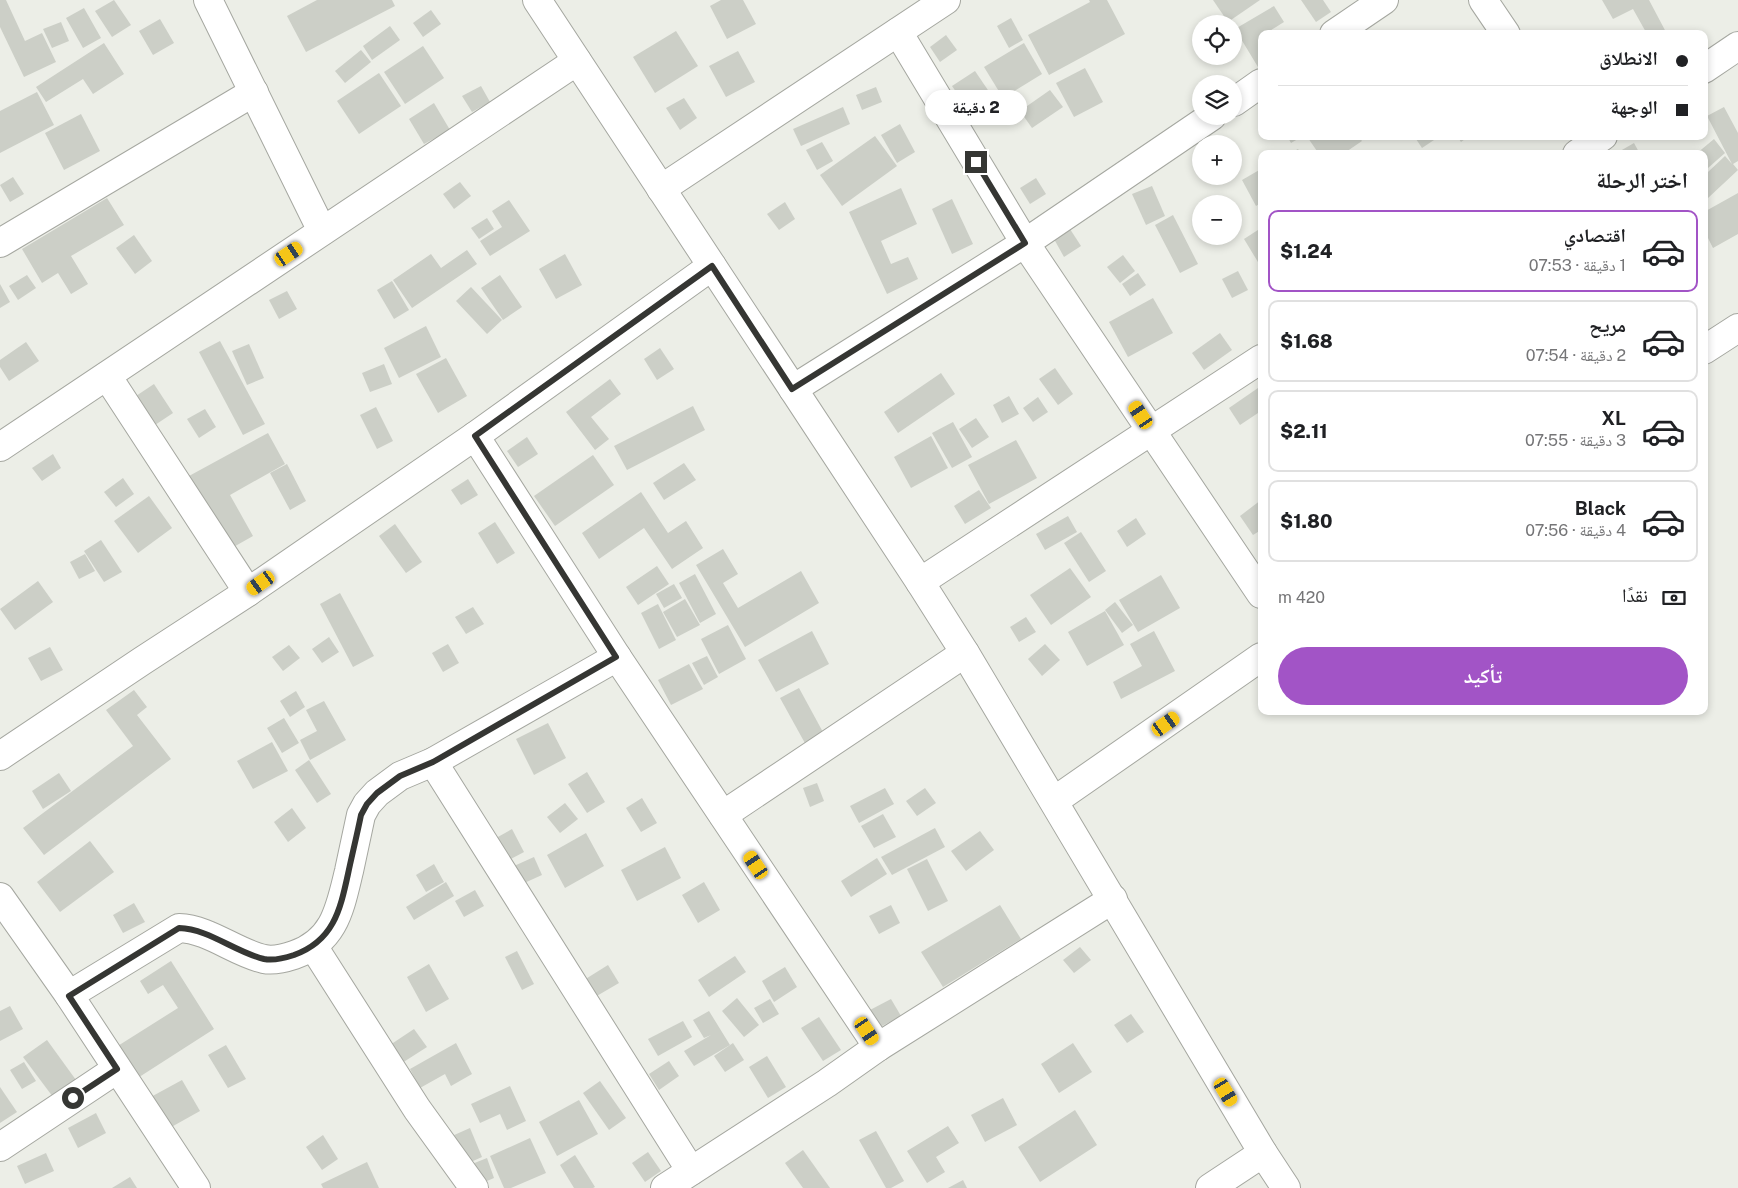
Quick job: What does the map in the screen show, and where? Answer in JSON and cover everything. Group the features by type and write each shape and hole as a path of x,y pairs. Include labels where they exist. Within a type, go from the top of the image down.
{"street":[{"path":"208,0 322,231"},
{"path":"537,0 965,653 1263,1153 1286,1188"},
{"path":"661,189 946,0"},
{"path":"1340,30 1384,0"},
{"path":"1483,0 1503,30"},
{"path":"898,32 1025,243 1258,589"},
{"path":"1708,66 1738,46"},
{"path":"0,448 577,61"},
{"path":"1242,96 1258,85"},
{"path":"0,243 254,92"},
{"path":"792,389 1025,243 1199,125"},
{"path":"0,756 248,592 475,436 712,266"},
{"path":"1708,345 1738,328"},
{"path":"920,582 1258,361"},
{"path":"107,376 248,592"},
{"path":"475,436 616,657 878,1047"},
{"path":"723,815 965,653"},
{"path":"69,996 179,928 193,930 265,960 279,960 313,946 326,934 336,919 341,905 361,815 367,804 377,793 400,776 433,762 616,657"},
{"path":"1054,801 1258,659"},
{"path":"433,762 691,1171"},
{"path":"0,897 69,996 196,1188"},
{"path":"665,1188 819,1088 878,1047 1113,899"},
{"path":"313,946 417,1109 474,1188"},
{"path":"0,1147 117,1069"},
{"path":"1210,1188 1263,1153"}],"building":[{"path":"0,0 6,0 25,41 42,33 56,62 24,77 0,27"},
{"path":"114,0 131,25 112,37 95,11"},
{"path":"317,0 392,0 395,6 306,52 287,16"},
{"path":"721,0 743,0 756,24 727,39 710,6"},
{"path":"1089,0 1107,0 1125,34 1049,75 1028,35 1090,2"},
{"path":"1213,0 1260,0 1238,15 1223,15"},
{"path":"1301,0 1323,0 1331,12 1316,22"},
{"path":"1602,0 1649,0 1665,30 1645,30 1633,9 1613,19"},
{"path":"1274,6 1284,22 1271,30 1258,30 1258,67 1242,41 1242,25"},
{"path":"84,8 101,38 83,48 66,18"},
{"path":"431,10 441,24 423,37 413,23"},
{"path":"1011,18 1023,40 1009,48 997,26"},
{"path":"160,19 174,43 153,55 139,31"},
{"path":"61,22 69,41 52,48 43,29"},
{"path":"390,26 400,40 372,60 363,46"},
{"path":"676,31 698,66 655,93 633,57"},
{"path":"946,35 957,50 940,62 930,47"},
{"path":"104,43 124,74 93,94 83,79 46,102 36,87"},
{"path":"1024,43 1042,74 1003,98 984,67"},
{"path":"423,46 444,78 405,104 384,72"},
{"path":"361,50 371,62 345,83 335,71"},
{"path":"738,51 755,82 726,97 709,66"},
{"path":"1085,68 1103,102 1074,117 1056,83"},
{"path":"975,71 994,99 972,115 952,86"},
{"path":"379,73 401,106 359,134 337,101"},
{"path":"481,86 490,102 472,112 462,96"},
{"path":"876,87 882,102 862,110 856,95"},
{"path":"1050,90 1063,107 1032,128 1020,111"},
{"path":"37,92 54,125 0,153 0,111"},
{"path":"684,98 697,118 680,130 666,108"},
{"path":"434,103 450,130 424,144 409,119"},
{"path":"843,107 850,124 801,146 793,129"},
{"path":"1724,107 1738,133 1738,161 1733,164 1738,170 1708,198 1708,172 1725,156 1732,164 1708,115"},
{"path":"81,114 100,151 64,170 45,133"},
{"path":"900,124 915,152 897,163 881,135"},
{"path":"875,136 897,166 842,206 820,175"},
{"path":"1714,139 1725,153 1708,168 1708,150 1701,150"},
{"path":"1309,140 1362,141 1349,150 1316,150"},
{"path":"1417,140 1434,140 1422,148"},
{"path":"822,142 833,161 817,170 806,150"},
{"path":"1634,143 1638,150 1622,150"},
{"path":"1258,171 1258,205 1256,206 1242,180"},
{"path":"13,177 24,194 10,202 0,185"},
{"path":"1036,178 1046,194 1030,204 1020,188"},
{"path":"460,182 471,196 454,209 443,194"},
{"path":"1152,186 1165,216 1146,225 1132,194"},
{"path":"901,188 917,224 881,241 891,264 908,257 918,279 887,294 849,212"},
{"path":"1738,193 1738,234 1713,248 1708,238 1708,210"},
{"path":"107,198 124,225 71,256 88,284 71,294 58,273 42,283 22,249"},
{"path":"952,199 973,244 952,254 932,209"},
{"path":"509,200 530,231 490,256 480,241 502,227 492,211"},
{"path":"785,202 795,219 779,230 767,214"},
{"path":"1173,215 1198,264 1180,273 1155,225"},
{"path":"487,218 494,229 479,239 471,228"},
{"path":"1070,229 1081,246 1064,257 1054,239"},
{"path":"1258,230 1258,262 1244,239"},
{"path":"134,235 152,261 135,274 116,248"},
{"path":"467,250 477,264 412,308 393,280 431,254 441,268"},
{"path":"565,254 582,285 556,299 539,269"},
{"path":"1123,255 1135,271 1120,283 1107,267"},
{"path":"1238,271 1248,290 1232,298 1222,279"},
{"path":"1138,273 1146,285 1130,296 1122,284"},
{"path":"27,275 36,288 18,300 9,286"},
{"path":"500,275 522,307 503,320 481,288"},
{"path":"392,281 409,310 394,319 377,290"},
{"path":"0,284 10,302 0,308"},
{"path":"471,287 502,320 487,334 456,301"},
{"path":"287,291 297,309 279,319 269,300"},
{"path":"1153,298 1173,333 1128,357 1109,322"},
{"path":"426,326 441,357 399,378 384,348"},
{"path":"1220,333 1232,350 1204,370 1192,353"},
{"path":"220,341 265,424 243,435 199,352"},
{"path":"26,342 39,361 9,381 0,367 0,360"},
{"path":"249,344 264,378 247,385 232,351"},
{"path":"660,348 674,369 657,380 644,359"},
{"path":"446,358 467,396 438,413 416,374"},
{"path":"384,364 392,384 370,392 362,373"},
{"path":"1055,368 1073,394 1058,405 1039,379"},
{"path":"941,373 955,394 898,433 884,412"},
{"path":"610,379 621,394 591,417 609,439 595,450 566,412"},
{"path":"154,384 173,413 155,425 136,396"},
{"path":"1258,388 1258,413 1240,425 1229,408"},
{"path":"1009,396 1019,414 1002,423 993,405"},
{"path":"1038,397 1048,412 1033,422 1023,408"},
{"path":"693,406 705,430 627,470 614,446"},
{"path":"376,407 393,441 377,449 360,415"},
{"path":"205,409 216,427 199,438 187,419"},
{"path":"976,418 989,437 972,448 959,429"},
{"path":"953,422 972,457 952,468 932,433"},
{"path":"268,433 285,464 230,495 253,536 230,549 189,476"},
{"path":"931,436 948,468 911,488 894,457"},
{"path":"527,437 538,454 518,467 507,451"},
{"path":"1016,440 1037,478 989,504 968,465"},
{"path":"53,454 61,468 42,481 32,468"},
{"path":"593,455 614,485 555,526 534,496"},
{"path":"684,463 696,480 664,500 653,483"},
{"path":"287,464 306,501 290,510 270,473"},
{"path":"123,478 134,494 116,507 104,492"},
{"path":"468,479 478,495 461,505 451,490"},
{"path":"979,490 991,508 965,524 954,506"},
{"path":"641,492 668,533 686,521 703,548 672,569 644,528 599,559 582,533"},
{"path":"149,496 172,528 138,553 114,521"},
{"path":"1258,502 1258,532 1253,535 1240,516"},
{"path":"1068,516 1077,532 1045,550 1036,534"},
{"path":"1136,518 1146,534 1127,547 1117,531"},
{"path":"495,522 515,553 497,564 478,533"},
{"path":"395,524 422,562 406,573 379,536"},
{"path":"1081,532 1106,571 1089,582 1064,543"},
{"path":"101,540 122,572 104,582 84,551"},
{"path":"723,549 738,574 723,583 738,608 801,571 819,603 745,647 696,565"},
{"path":"85,554 95,571 79,579 70,562"},
{"path":"657,566 669,584 638,605 626,587"},
{"path":"1070,568 1091,597 1051,625 1030,595"},
{"path":"695,574 716,614 700,623 679,583"},
{"path":"1161,575 1180,608 1138,632 1119,600"},
{"path":"38,581 53,602 15,630 0,609"},
{"path":"674,584 682,598 664,608 656,594"},
{"path":"340,593 374,656 353,667 320,604"},
{"path":"685,599 700,625 677,637 663,612"},
{"path":"1115,602 1133,625 1122,633 1105,610"},
{"path":"658,604 676,640 659,649 641,613"},
{"path":"473,607 484,624 466,634 455,617"},
{"path":"1105,611 1124,645 1087,666 1068,632"},
{"path":"1026,617 1036,632 1019,642 1010,627"},
{"path":"728,625 746,659 719,674 701,639"},
{"path":"812,631 829,664 776,692 758,660"},
{"path":"1154,631 1175,671 1121,699 1113,682 1142,666 1130,644"},
{"path":"329,637 339,652 322,663 312,649"},
{"path":"448,644 459,663 443,672 432,653"},
{"path":"1045,644 1060,660 1042,676 1028,659"},
{"path":"289,645 300,658 283,671 272,657"},
{"path":"50,647 63,670 41,681 28,658"},
{"path":"707,656 718,677 704,685 692,663"},
{"path":"689,664 703,689 671,705 658,680"},
{"path":"799,688 824,734 806,745 780,698"},
{"path":"134,690 147,707 137,715 171,759 44,855 23,828 133,746 106,710"},
{"path":"296,691 305,707 290,717 280,701"},
{"path":"324,701 346,740 310,760 300,740 317,731 306,710"},
{"path":"284,718 299,743 282,753 267,728"},
{"path":"548,723 566,758 534,775 516,739"},
{"path":"272,742 288,771 253,789 237,761"},
{"path":"309,760 331,794 317,803 295,770"},
{"path":"587,772 605,802 587,813 568,784"},
{"path":"59,773 71,791 43,809 32,791"},
{"path":"817,783 824,801 810,807 803,788"},
{"path":"885,788 894,804 859,823 850,806"},
{"path":"925,788 936,803 917,816 906,801"},
{"path":"642,798 657,823 641,832 626,808"},
{"path":"565,803 578,819 560,833 547,817"},
{"path":"292,808 306,828 288,842 274,822"},
{"path":"883,814 896,837 874,848 861,826"},
{"path":"935,828 945,847 892,875 881,857"},
{"path":"512,829 524,852 507,861 496,838"},
{"path":"980,831 994,850 966,871 951,851"},
{"path":"586,833 604,866 565,888 547,855"},
{"path":"90,841 114,872 60,912 37,882"},
{"path":"665,847 681,878 637,901 621,870"},
{"path":"534,857 542,875 522,884 514,866"},
{"path":"877,858 887,874 851,897 841,881"},
{"path":"927,859 948,901 928,911 907,869"},
{"path":"434,864 444,882 426,892 416,875"},
{"path":"446,882 454,896 414,920 406,907"},
{"path":"704,882 720,910 698,923 682,895"},
{"path":"475,890 484,906 464,917 455,901"},
{"path":"134,903 145,922 123,933 113,915"},
{"path":"891,905 900,923 879,934 869,916"},
{"path":"1000,905 1021,939 943,987 921,952"},
{"path":"1080,947 1091,960 1074,973 1063,960"},
{"path":"517,951 534,984 522,990 505,957"},
{"path":"735,956 746,972 709,997 698,980"},
{"path":"171,961 214,1029 133,1081 113,1049 178,1008 163,985 148,994 140,981"},
{"path":"429,964 449,999 426,1012 407,977"},
{"path":"608,965 619,983 595,997 584,980"},
{"path":"785,967 797,987 774,1002 762,981"},
{"path":"737,998 759,1025 744,1037 722,1011"},
{"path":"770,999 779,1014 763,1023 754,1008"},
{"path":"891,999 901,1016 880,1027 870,1010"},
{"path":"10,1006 23,1029 0,1041 0,1011"},
{"path":"709,1011 730,1045 694,1066 684,1051 711,1035 704,1038 693,1020"},
{"path":"1131,1014 1144,1032 1127,1043 1114,1025"},
{"path":"819,1017 841,1050 823,1061 801,1028"},
{"path":"683,1021 692,1037 658,1056 648,1039"},
{"path":"414,1029 427,1047 402,1063 390,1045"},
{"path":"47,1040 76,1080 53,1097 23,1057"},
{"path":"456,1043 472,1074 451,1086 445,1074 420,1088 410,1069"},
{"path":"733,1043 744,1060 725,1072 714,1056"},
{"path":"1073,1043 1092,1072 1059,1093 1041,1064"},
{"path":"226,1045 246,1079 228,1088 208,1055"},
{"path":"767,1056 786,1087 768,1098 749,1067"},
{"path":"669,1061 679,1076 659,1090 649,1074"},
{"path":"24,1062 36,1081 22,1089 10,1070"},
{"path":"182,1080 200,1111 166,1130 149,1098"},
{"path":"600,1081 626,1118 609,1130 583,1093"},
{"path":"510,1086 526,1121 507,1130 500,1114 480,1123 471,1104"},
{"path":"0,1087 17,1112 0,1123"},
{"path":"1003,1098 1017,1125 985,1142 971,1115"},
{"path":"579,1100 598,1134 557,1156 539,1122"},
{"path":"1075,1110 1097,1145 1040,1182 1018,1147"},
{"path":"96,1113 106,1133 78,1148 68,1128"},
{"path":"948,1126 959,1143 936,1157 945,1172 927,1183 907,1151"},
{"path":"470,1128 482,1157 464,1165 452,1136"},
{"path":"876,1131 904,1181 891,1188 886,1188 859,1140"},
{"path":"323,1135 338,1159 322,1170 306,1147"},
{"path":"530,1138 546,1173 511,1188 504,1188 490,1156"},
{"path":"803,1150 830,1188 803,1188 785,1163"},
{"path":"648,1152 661,1171 645,1182 632,1163"},
{"path":"46,1153 54,1171 25,1184 17,1166"},
{"path":"575,1155 595,1187 574,1188 560,1165"},
{"path":"487,1158 494,1178 480,1184 472,1164"},
{"path":"367,1162 379,1188 323,1188 321,1184"},
{"path":"130,1177 137,1188 112,1188"},
{"path":"963,1180 967,1188 948,1188"}],"route":[{"path":"73,1098 117,1069 69,996 179,928 193,930 265,960 279,960 313,946 326,934 336,919 341,905 361,815 367,804 377,793 400,776 433,762 616,657 475,436 712,266 792,389 1025,243 976,162"}]}
